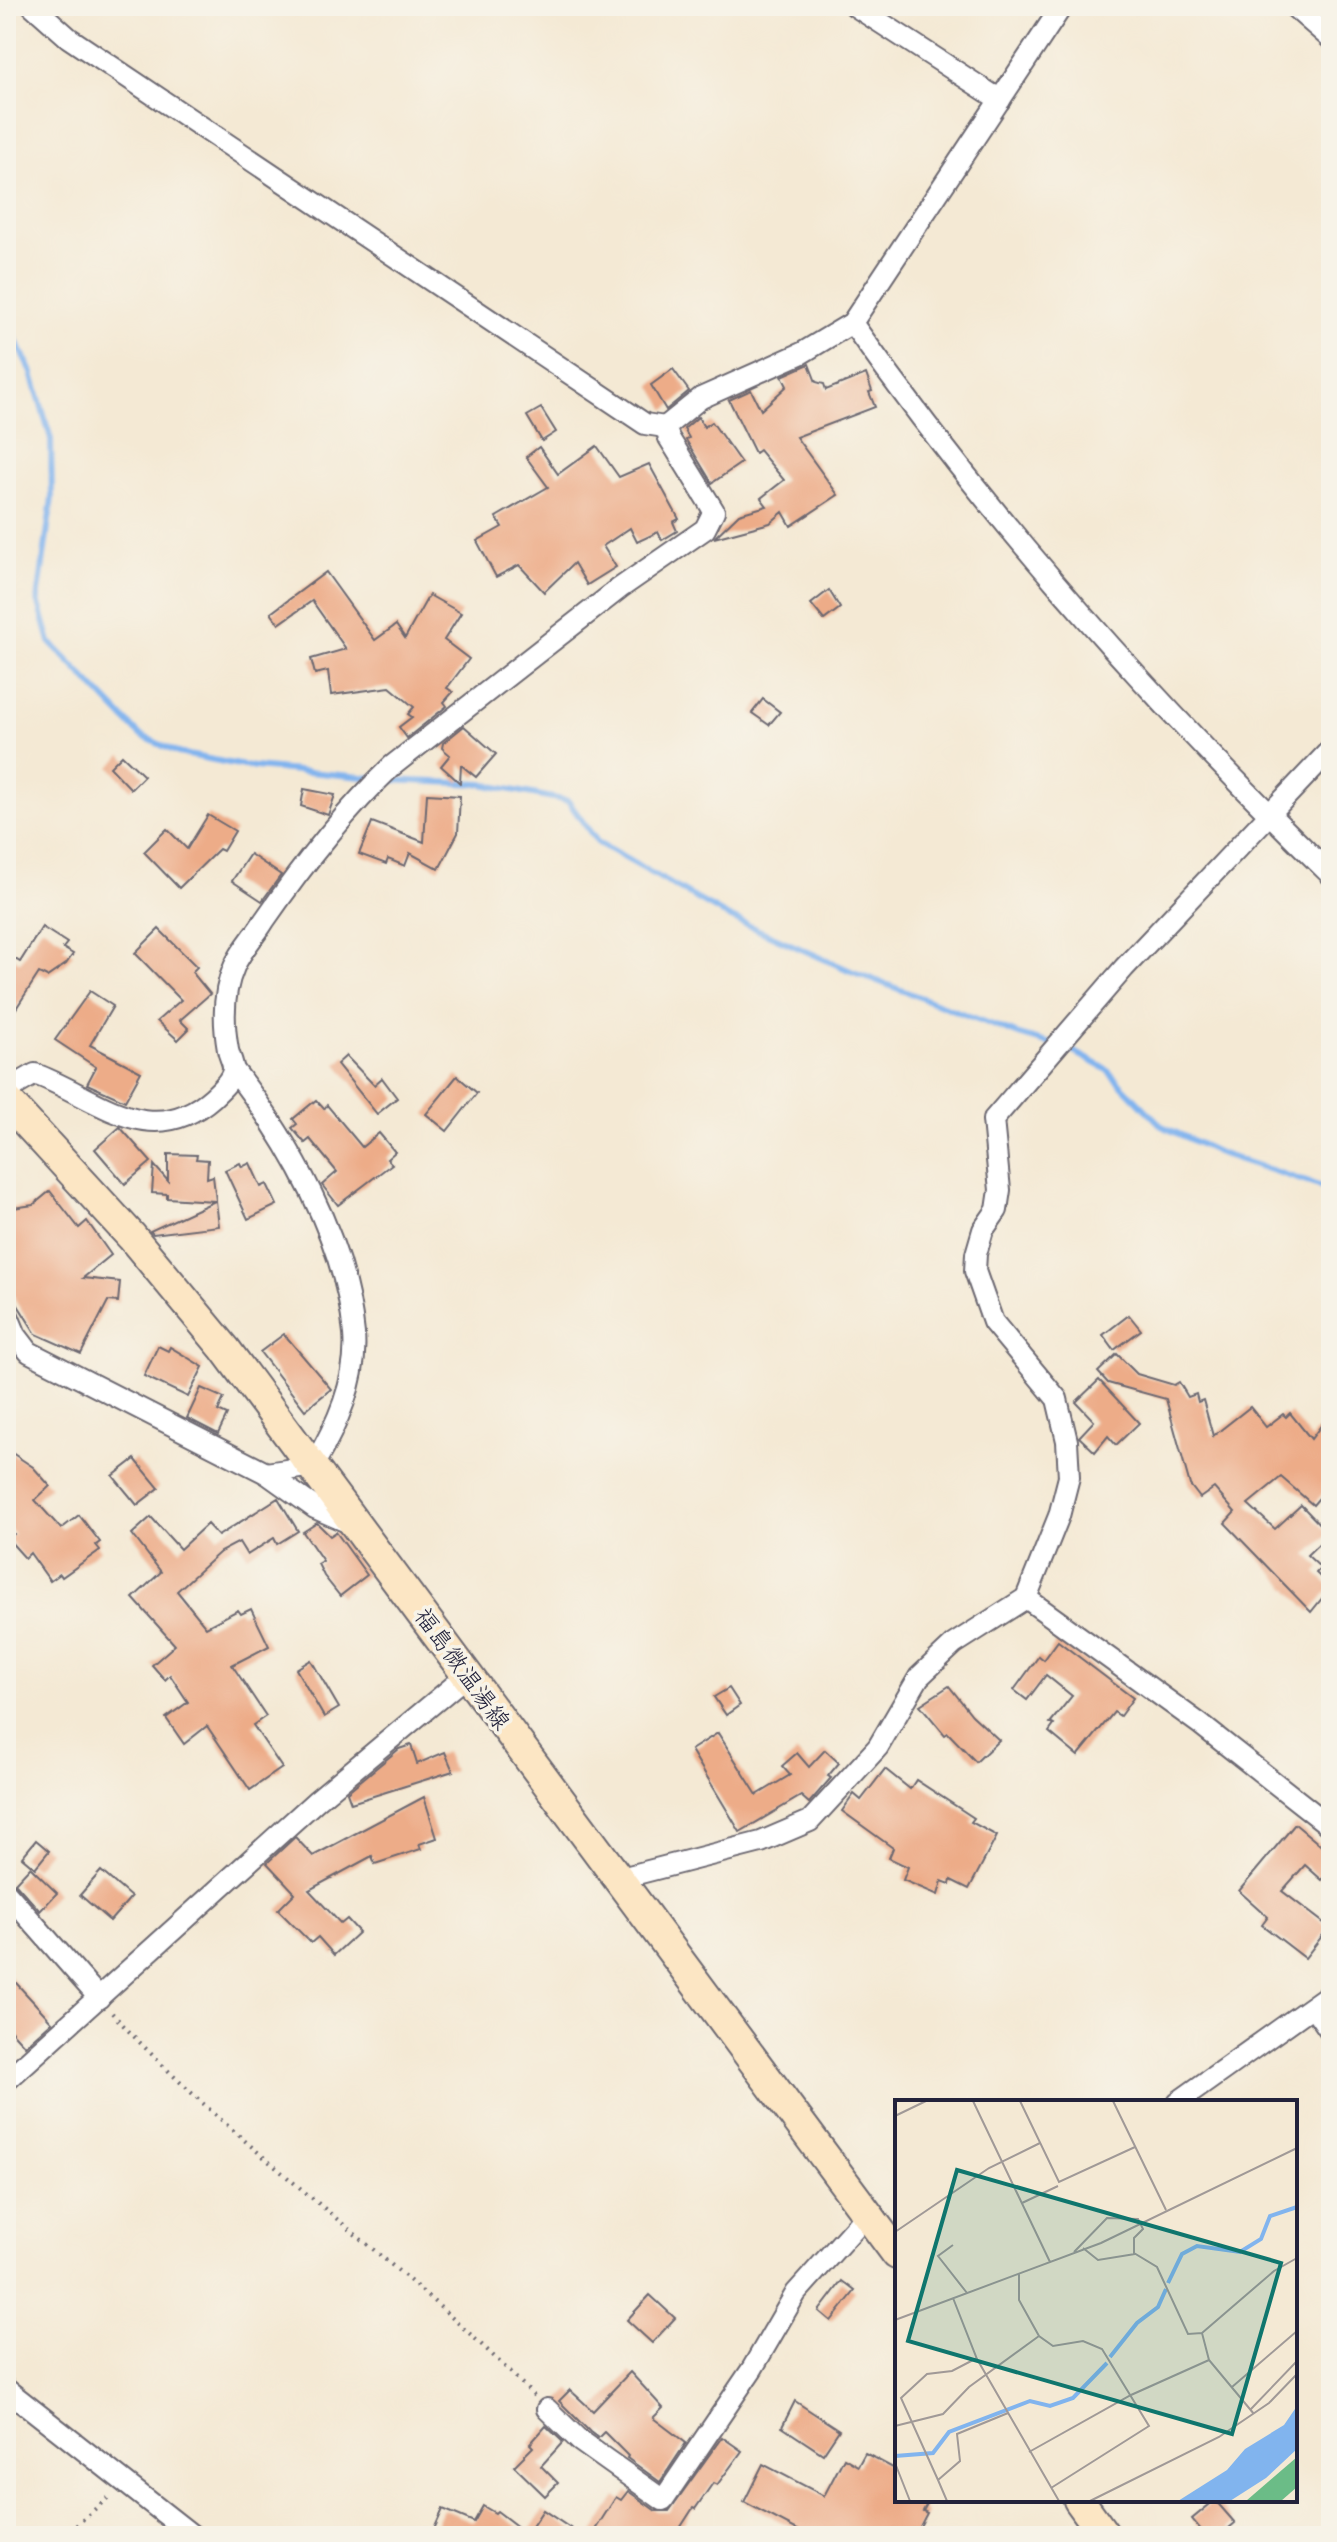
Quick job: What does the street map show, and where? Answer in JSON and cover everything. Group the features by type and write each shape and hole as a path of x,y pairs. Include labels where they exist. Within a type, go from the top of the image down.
{"main road":[{"name":"福島微温湯線","path":"6,1100 142,1248 225,1349 895,2251"},
{"path":"1080,2502 1105,2536"}],"street":[{"path":"33,6 69,38 428,280 645,424 665,427 701,398 802,353 852,323 1062,6"},
{"path":"855,6 1000,100"},
{"path":"1293,6 1331,39"},
{"path":"852,323 938,441 1047,576 1268,814 1331,875"},
{"path":"266,1473 313,1466 332,1434 351,1372 354,1335 347,1296 302,1173 273,1121 233,1069 225,1019 226,988 235,964 284,892 362,795 392,766 620,588 705,529 712,520 709,498 665,427"},
{"path":"617,1879 761,1842 810,1821 878,1747 919,1677 954,1644 1026,1598 1059,1516 1069,1477 1067,1441 1057,1399 993,1322 975,1271 983,1230 997,1210 1000,1190 993,1120 1124,968 1331,749"},
{"path":"6,1091 35,1074 123,1118 181,1117 196,1111 220,1090 228,1082 233,1069"},
{"path":"6,1311 16,1335 29,1352 266,1473 315,1508 358,1527"},
{"path":"1026,1598 1200,1724 1331,1827"},
{"path":"6,2081 317,1800 466,1676"},
{"path":"6,1892 99,1998"},
{"path":"1181,2100 1331,1993"},
{"path":"1314,2008 1331,2032"},
{"path":"547,2409 580,2441 663,2500 752,2369 796,2293 867,2214"},
{"path":"6,2389 193,2536"}],"path":[{"path":"99,1998 165,2071 425,2291 547,2409"},
{"path":"64,2536 125,2483"}],"building":[{"path":"809,364 816,382 824,384 826,390 866,374 872,391 869,392 875,407 796,437 838,495 791,526 783,512 770,523 714,538 739,514 767,506 761,498 784,480 759,450 755,453 729,400 751,390 761,410 787,386 782,376"},
{"path":"673,369 689,391 666,410 651,385"},
{"path":"541,408 556,432 542,441 527,416"},
{"path":"698,417 704,427 712,422 741,463 712,483 686,440 689,438 684,429"},
{"path":"597,446 619,477 649,464 679,519 673,522 677,531 662,540 658,532 637,542 630,528 603,546 616,567 587,585 574,563 544,592 519,565 496,577 477,541 502,527 496,517 548,487 526,457 539,447 558,474"},
{"path":"326,572 375,640 396,625 405,638 429,595 461,613 444,640 469,659 447,688 453,692 444,702 447,706 407,738 399,727 412,717 408,714 414,707 390,687 331,695 328,671 315,674 311,659 346,649 312,601 279,624 271,613"},
{"path":"829,590 840,608 824,620 811,604"},
{"path":"763,699 780,712 769,725 752,713"},
{"path":"464,726 496,754 476,777 461,765 460,783 441,766 450,755 442,748 443,743"},
{"path":"122,755 144,776 131,789 110,767"},
{"path":"304,789 335,795 328,815 301,806"},
{"path":"427,794 460,796 458,833 439,869 410,853 405,866 388,859 386,864 359,854 372,822 424,842"},
{"path":"208,815 235,831 223,851 219,849 179,888 144,852 167,829 187,849"},
{"path":"250,854 281,875 262,901 232,881"},
{"path":"42,927 67,943 63,948 73,954 66,964 47,977 39,973 6,1024 6,953 20,962"},
{"path":"159,929 197,967 192,972 210,994 180,1020 189,1029 178,1040 157,1021 181,1000 135,953"},
{"path":"90,991 113,1006 90,1045 141,1072 125,1101 87,1084 96,1067 55,1040"},
{"path":"346,1056 374,1085 382,1078 397,1098 377,1114 337,1064"},
{"path":"457,1076 477,1093 447,1131 426,1114"},
{"path":"316,1100 324,1109 327,1105 362,1147 379,1133 395,1152 387,1159 392,1164 338,1205 322,1185 337,1172 310,1139 305,1143 292,1128 297,1124 293,1119"},
{"path":"120,1127 151,1162 125,1184 95,1149"},
{"path":"168,1154 197,1155 196,1159 208,1160 207,1178 213,1176 219,1226 153,1234 150,1231 215,1201 167,1198 167,1194 152,1193 154,1165 168,1181"},
{"path":"240,1163 242,1167 250,1163 261,1187 267,1184 277,1205 248,1219 225,1170"},
{"path":"50,1191 79,1228 87,1221 111,1255 83,1278 120,1282 118,1302 108,1301 81,1354 36,1334 16,1302 9,1280 6,1209 33,1205"},
{"path":"1129,1315 1141,1330 1114,1350 1103,1335"},
{"path":"284,1334 331,1389 305,1410 260,1352"},
{"path":"158,1346 168,1351 170,1347 203,1367 188,1397 144,1376"},
{"path":"1117,1354 1137,1374 1174,1385 1179,1382 1188,1397 1196,1394 1198,1402 1203,1400 1213,1436 1250,1407 1266,1427 1283,1414 1286,1417 1290,1413 1311,1439 1331,1412 1331,1484 1313,1505 1281,1477 1248,1504 1275,1529 1301,1505 1329,1534 1307,1555 1321,1568 1316,1573 1331,1587 1311,1612 1225,1523 1235,1512 1214,1488 1200,1498 1190,1485 1166,1399 1108,1383 1098,1372"},
{"path":"1099,1380 1139,1423 1116,1445 1108,1436 1095,1452 1079,1437 1094,1421 1076,1402"},
{"path":"201,1388 224,1398 218,1411 227,1415 218,1434 187,1418"},
{"path":"6,1449 33,1467 50,1486 35,1500 61,1529 79,1515 100,1542 96,1545 100,1550 62,1577 60,1574 50,1581 30,1553 25,1558 8,1539 14,1534 6,1525"},
{"path":"135,1459 159,1488 137,1505 113,1476"},
{"path":"278,1498 298,1531 277,1544 274,1538 247,1555 239,1542 220,1552 177,1591 206,1627 238,1610 241,1614 251,1609 269,1646 232,1665 266,1716 253,1725 282,1768 250,1790 207,1726 184,1744 166,1718 188,1702 170,1675 165,1680 152,1665 175,1645 133,1598 161,1572 132,1534 151,1517 180,1549 207,1524 218,1536"},
{"path":"317,1523 330,1536 336,1532 367,1575 340,1596 324,1576 318,1564 323,1561 303,1532"},
{"path":"1058,1641 1133,1698 1120,1716 1114,1712 1078,1756 1049,1732 1054,1725 1050,1723 1072,1696 1046,1675 1027,1700 1014,1690 1039,1656 1044,1660"},
{"path":"311,1660 339,1708 324,1717 296,1669"},
{"path":"949,1686 972,1715 999,1740 976,1762 948,1733 945,1735 920,1705"},
{"path":"729,1688 740,1705 726,1715 714,1697"},
{"path":"718,1733 757,1795 790,1775 782,1766 797,1753 809,1767 825,1750 839,1763 828,1776 831,1778 809,1803 801,1796 740,1832 691,1750"},
{"path":"411,1745 417,1764 445,1752 453,1771 351,1803 347,1792 399,1749"},
{"path":"885,1769 910,1789 916,1780 974,1818 971,1822 997,1836 969,1889 951,1880 950,1884 942,1881 938,1895 903,1880 908,1867 889,1858 893,1848 842,1811 854,1794 861,1800"},
{"path":"424,1797 437,1838 419,1844 421,1849 375,1864 372,1856 309,1890 341,1924 347,1919 359,1932 334,1955 318,1937 311,1943 278,1910 295,1893 267,1863 295,1837 313,1856"},
{"path":"1295,1824 1331,1854 1331,1869 1322,1880 1305,1865 1282,1891 1329,1927 1305,1958 1262,1925 1268,1917 1239,1891"},
{"path":"36,1840 49,1851 35,1868 22,1857"},
{"path":"30,1867 57,1893 40,1911 15,1883"},
{"path":"101,1871 131,1897 110,1921 80,1895"},
{"path":"6,1972 52,2022 25,2046 6,2025"},
{"path":"842,2281 855,2291 831,2321 819,2311"},
{"path":"650,2295 675,2318 652,2343 627,2320"},
{"path":"630,2372 663,2408 653,2418 686,2443 660,2482 627,2458 604,2432 598,2438 590,2432 559,2401 570,2390 593,2411"},
{"path":"795,2401 839,2430 823,2454 782,2427"},
{"path":"546,2426 563,2442 541,2466 558,2483 545,2496 514,2466 533,2447 530,2444"},
{"path":"722,2437 742,2451 717,2485 713,2483 693,2508 675,2536 591,2536 616,2497 621,2500 628,2491 656,2511 669,2511"},
{"path":"865,2453 895,2469 895,2502 928,2502 923,2511 927,2513 915,2536 809,2536 744,2502 763,2464 824,2496 844,2458 858,2466"},
{"path":"1217,2502 1235,2523 1229,2528 1234,2536 1206,2536 1192,2519"},
{"path":"483,2506 495,2513 497,2511 527,2534 543,2510 582,2536 431,2536 443,2509 474,2522"}],"waterway":[{"path":"6,321 31,370 51,439 52,498 38,600 50,642 140,735 178,753 244,766 373,778"},
{"path":"388,780 482,784 568,801 598,843 729,917 851,971 1019,1035 1071,1050 1106,1069 1162,1126 1219,1153 1331,1190"}]}
